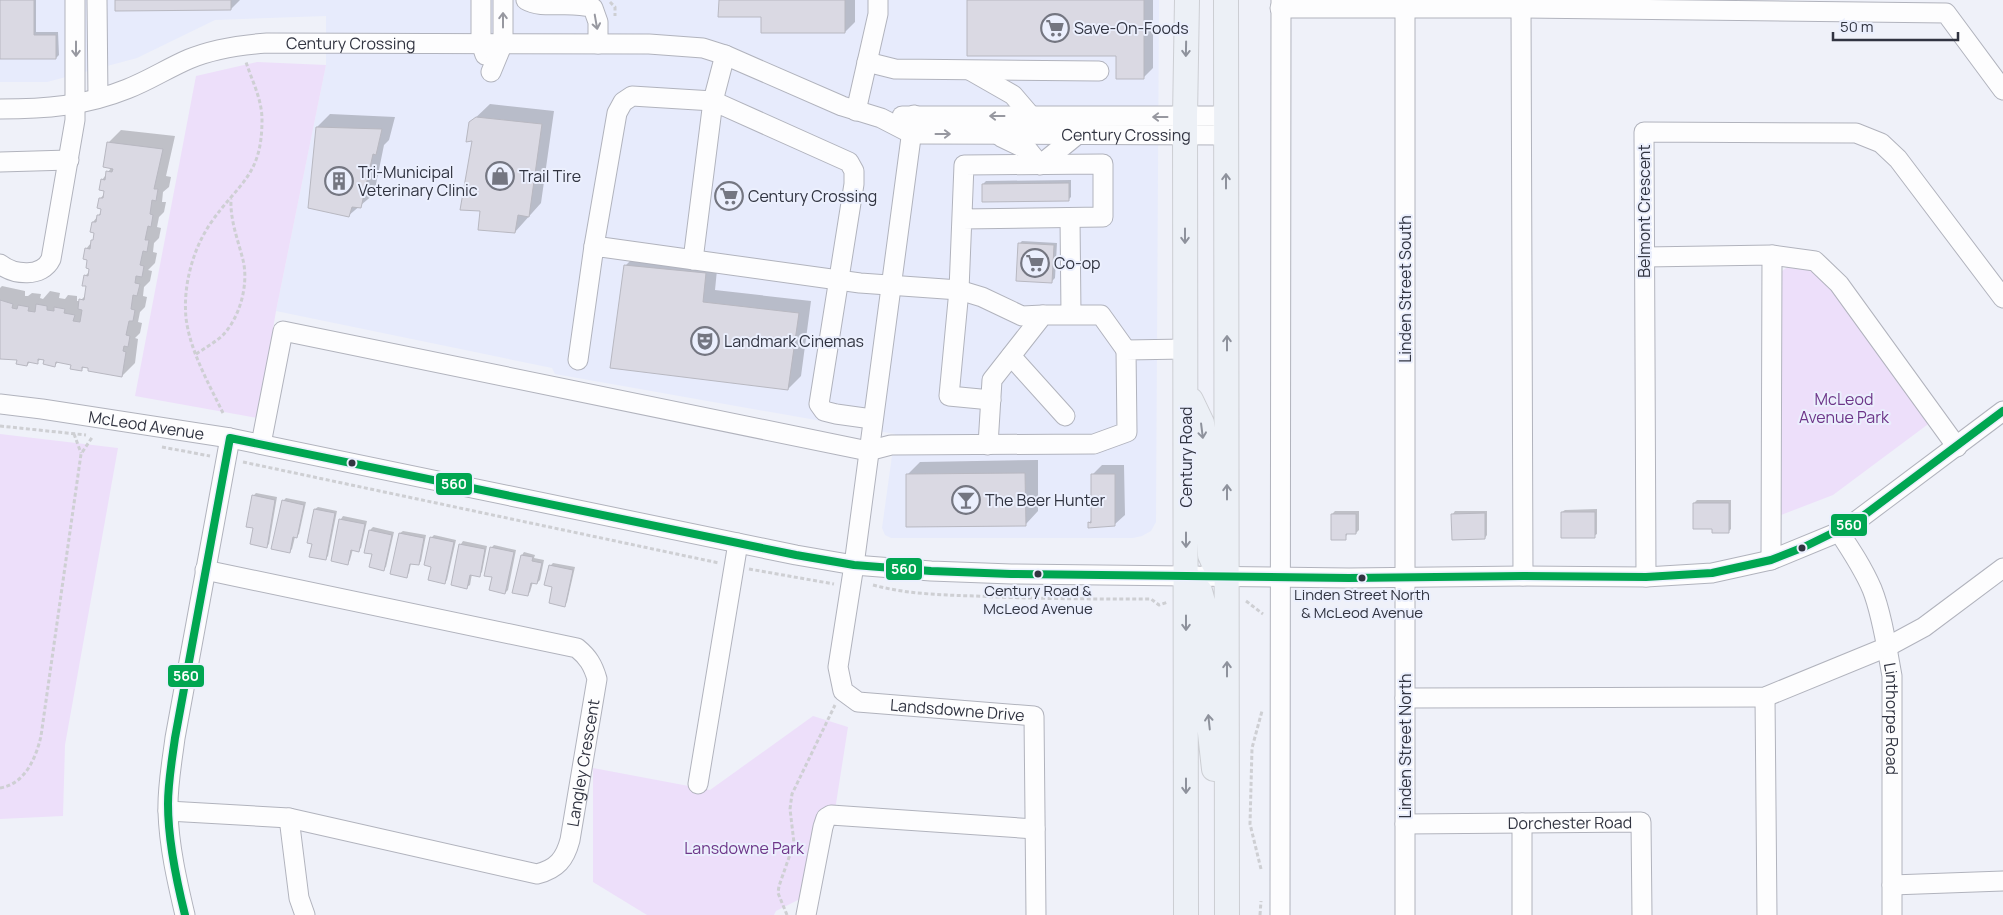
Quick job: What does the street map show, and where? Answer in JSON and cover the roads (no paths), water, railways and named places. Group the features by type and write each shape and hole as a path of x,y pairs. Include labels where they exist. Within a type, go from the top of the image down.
{"main road":[{"name":"Century Road","path":"1186,915 1185,126 1187,0"},
{"path":"1226,0 1227,904"},
{"path":"1186,386 1202,424 1207,478 1210,555 1214,564 1228,575"},
{"path":"1186,575 1200,591 1203,602 1204,680 1227,904"}],"street":[{"path":"0,264 6,269 32,273 38,272 48,265 51,259 69,160 76,104 76,0"},
{"path":"97,0 98,98"},
{"path":"481,0 481,43 491,72 503,43 503,0"},
{"path":"526,0 533,4 582,4 593,8 598,22 598,44"},
{"path":"856,111 878,14 878,0"},
{"path":"1280,915 1280,4 1405,4 1521,8 1946,13 2003,90"},
{"name":"Linden Street South","path":"1405,4 1405,577"},
{"path":"1521,8 1523,576"},
{"name":"Century Crossing","path":"0,109 57,108 76,104 127,89 190,59 243,44 649,44 703,48 725,54 856,111 913,124 995,134 1078,134 1185,126"},
{"path":"693,260 713,101 725,54"},
{"path":"867,62 895,69 1099,71"},
{"path":"970,70 1013,95 1030,116"},
{"path":"578,360 594,246 617,112 623,102 632,96 713,101 849,162 854,171 854,184 819,404 824,411 872,419"},
{"name":"Century Crossing","path":"913,124 1030,116 1185,126 1226,126"},
{"path":"854,565 872,419 913,124"},
{"name":"Belmont Crescent","path":"1646,577 1644,132 1856,133 1881,143 1898,159 2003,298"},
{"path":"995,134 1028,150 1040,165"},
{"path":"1040,165 1078,134"},
{"path":"0,162 69,160"},
{"path":"962,219 1103,217 1103,164 964,165 959,290 949,396 991,400"},
{"path":"1070,218 1071,314"},
{"path":"261,444 283,330 868,451 891,445 1094,444 1127,432 1126,350 1101,315 1022,316 982,297 959,290 890,286 839,280 594,246"},
{"path":"1772,255 1772,560"},
{"path":"1645,257 1772,255 1815,261 1839,284 1957,447"},
{"path":"988,444 992,380 1043,315"},
{"path":"1126,350 1186,349"},
{"path":"1011,356 1065,416"},
{"name":"McLeod Avenue","path":"0,404 52,410 230,438 738,543 854,565 1002,574 1405,577 1646,577 1712,573 1772,560 1839,532 1855,522 2003,411"},
{"path":"185,915 172,855 168,811 175,738 230,438"},
{"name":"Linthorpe Road","path":"1839,532 1855,556 1872,590 1887,647 1892,676 1892,915"},
{"path":"698,784 738,543"},
{"name":"Landsdowne Drive","path":"854,565 838,667 842,691 858,702 1034,716 1036,915"},
{"path":"1405,698 1765,697 1887,647 1924,627 2003,568"},
{"name":"Langley Crescent","path":"168,811 289,818 537,874 548,871 560,863 567,853 597,679 588,657 576,648 205,570"},
{"name":"Linden Street North","path":"1405,577 1405,915"},
{"path":"1765,697 1767,915"},
{"path":"806,915 823,827 826,818 831,815 1035,829"},
{"path":"289,818 299,898 306,915"},
{"name":"Dorchester Road","path":"1405,824 1641,822 1642,915"},
{"path":"1522,823 1522,915"},
{"path":"1892,885 2003,881"}],"place":[{"name":"Save-On-Foods","path":"1055,28"},
{"name":"Trail Tire","path":"500,176"},
{"name":"Tri-Municipal Veterinary Clinic","path":"339,181"},
{"name":"Century Crossing","path":"729,196"},
{"name":"Co-op","path":"1035,263"},
{"name":"Landmark Cinemas","path":"705,341"},
{"name":"The Beer Hunter","path":"966,500"},
{"name":"Century Road & McLeod Avenue","path":"1038,574"},
{"name":"Linden Street North & McLeod Avenue","path":"1362,578"}],"park label":[{"name":"McLeod Avenue Park","path":"1844,408"},
{"name":"Lansdowne Park","path":"744,848"}]}
